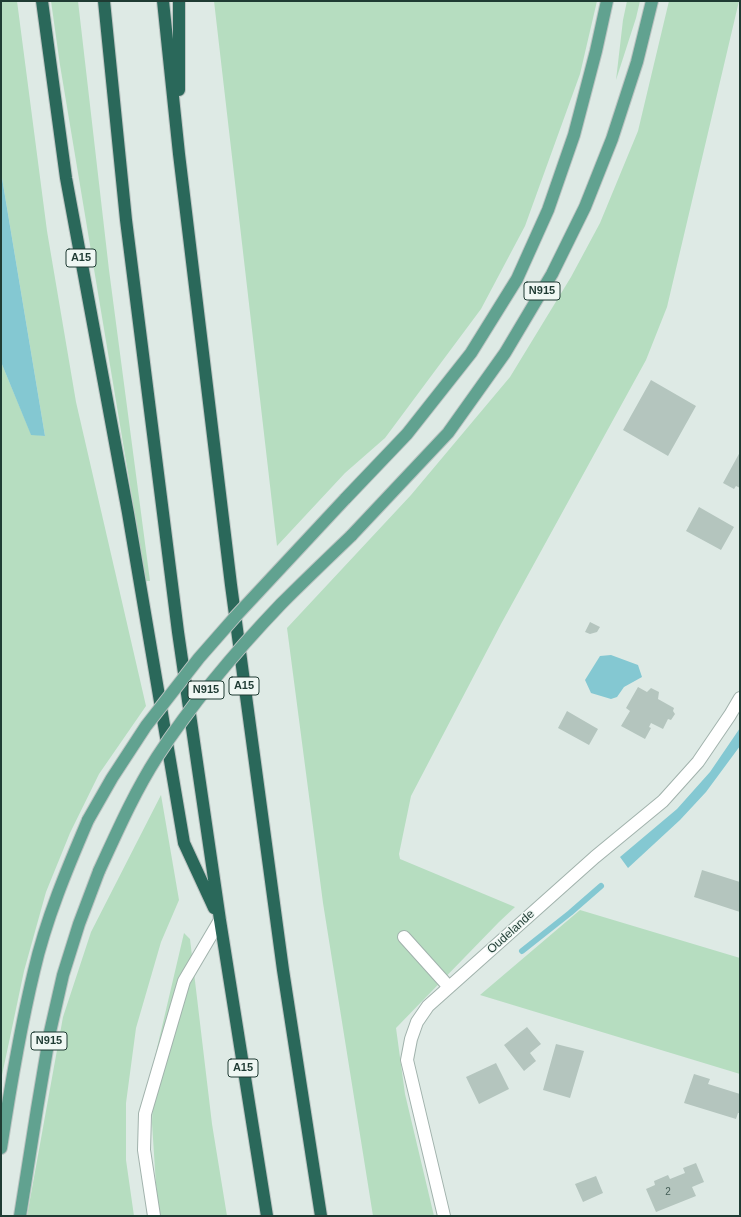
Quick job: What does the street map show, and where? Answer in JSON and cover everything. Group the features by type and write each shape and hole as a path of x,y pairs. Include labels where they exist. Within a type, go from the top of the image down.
{"highway":[{"name":"A15","path":"42,1 66,178 129,521 184,843 220,920"},
{"name":"A15","path":"104,1 126,220 177,624 220,920 267,1216"},
{"name":"A15","path":"163,1 179,154 231,585 283,970 321,1216"},
{"name":"A15","path":"179,1 179,154"}],"main road":[{"name":"N915","path":"1,1148 13,1071 34,970 49,918 68,865 88,820 112,778 146,726 199,658 235,617 407,434 472,353 517,279 548,210 574,135 596,51 607,1"},
{"name":"N915","path":"20,1216 50,1032 63,975 78,924 126,813 156,758 187,714 232,658 281,604 351,536 448,433 505,353 552,274 586,207 612,139 637,62 652,1"}],"street":[{"name":"Oudelande","path":"444,1216 407,1060 410,1038 418,1022 428,1006 595,857 662,801 698,762 740,698"},
{"path":"154,1216 144,1150 145,1114 184,981 220,920"},
{"path":"404,937 449,987"}],"green space":[{"path":"1,1 17,1 47,231 76,402 146,706 99,774 70,833 46,892 24,971 1,1080 1,362 31,434 45,436 1,172"},
{"path":"51,1 78,1 109,270 150,581 146,581 60,65"},
{"path":"214,1 597,1 580,74 525,226 481,309 385,438 345,473 277,546"},
{"path":"627,1 640,1 616,80 623,20"},
{"path":"669,1 739,1 667,307 646,360 501,624 411,796 399,854 400,859 515,907 396,1028 405,1094 434,1216 373,1216 323,903 287,628 411,495 510,377 571,277 600,223 638,131"},
{"path":"161,795 179,900 161,942 136,1028 126,1103 126,1160 134,1216 27,1216 63,1017 91,932"},
{"path":"580,910 740,958 740,1074 480,995"},
{"path":"184,933 190,939 212,1124 227,1216 160,1216 156,1185 152,1123 154,1061"}],"water":[{"path":"1,172 45,436 31,435 1,362"},
{"path":"611,655 638,665 642,677 624,687 617,697 611,699 591,693 585,680 600,656"},
{"path":"740,728 740,746 706,792 680,820 628,868 620,857 677,809 710,772"}],"building":[{"path":"651,380 696,406 668,456 623,430"},
{"path":"740,452 740,488 736,486 734,489 723,483"},
{"path":"699,507 734,527 721,550 686,531"},
{"path":"590,622 600,627 597,632 590,634 585,632"},
{"path":"638,687 647,692 651,688 659,692 658,699 674,708 673,711 675,714 671,720 668,719 663,729 651,723 649,727 651,728 645,739 621,726 630,711 626,708"},
{"path":"567,711 598,729 589,745 558,728"},
{"path":"702,870 740,882 740,912 694,897"},
{"path":"527,1027 541,1044 530,1053 536,1061 524,1071 504,1045"},
{"path":"556,1044 584,1051 570,1098 543,1090"},
{"path":"496,1063 509,1089 479,1104 466,1077"},
{"path":"694,1074 710,1079 708,1084 740,1094 740,1113 738,1113 736,1119 684,1103"},
{"path":"696,1163 704,1182 692,1187 696,1196 656,1212 646,1189 655,1185 654,1181 668,1175 670,1179 685,1173 683,1168"},
{"path":"596,1176 603,1193 583,1202 575,1184"}],"waterway":[{"path":"522,951 601,886"}]}
